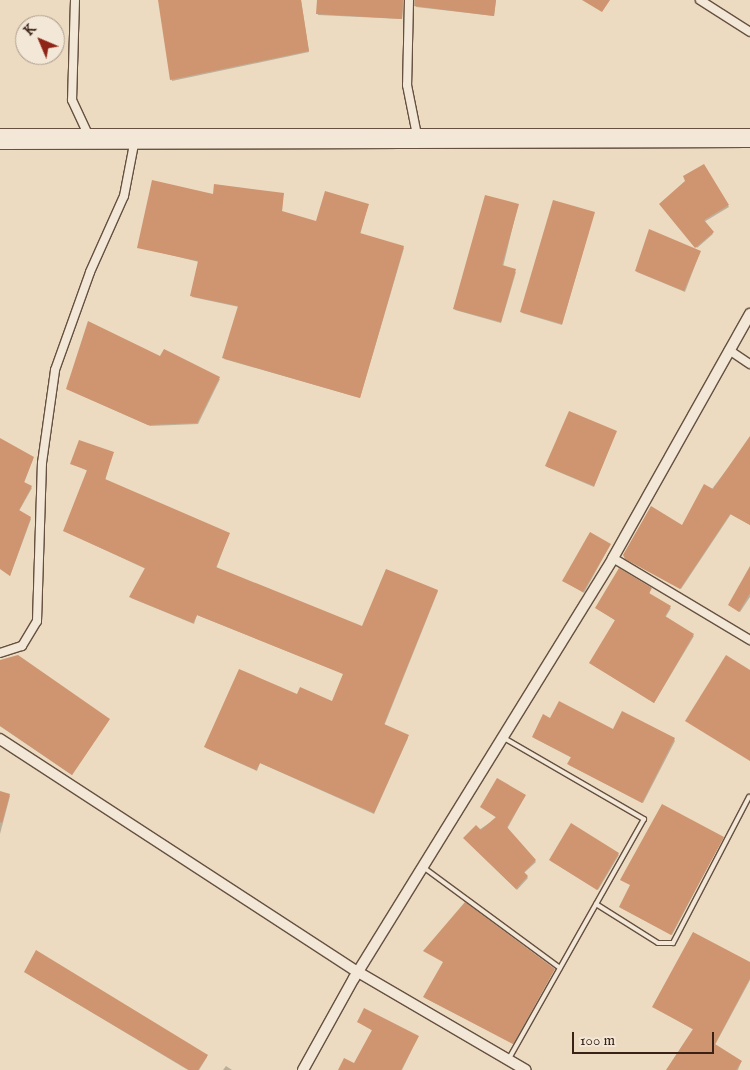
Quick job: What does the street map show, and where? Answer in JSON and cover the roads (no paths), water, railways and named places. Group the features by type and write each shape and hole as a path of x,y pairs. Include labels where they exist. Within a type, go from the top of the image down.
{"street":[{"path":"75,0 72,100 90,138"},
{"path":"409,0 407,85 417,134"},
{"path":"700,0 750,32"},
{"path":"0,134 90,138 134,144 750,142"},
{"path":"0,144 90,138 417,134 750,134"},
{"path":"0,653 22,646 37,621 42,463 55,370 90,272 124,196 134,144"},
{"path":"303,1070 358,972 504,738 613,558 750,314"},
{"path":"729,350 750,364"},
{"path":"613,558 750,640"},
{"path":"0,739 358,972 511,1064 526,1070"}],"lane":[{"path":"504,738 644,819 560,968 511,1064"},
{"path":"596,904 658,943 673,943 748,797"},
{"path":"422,867 560,968"}]}
